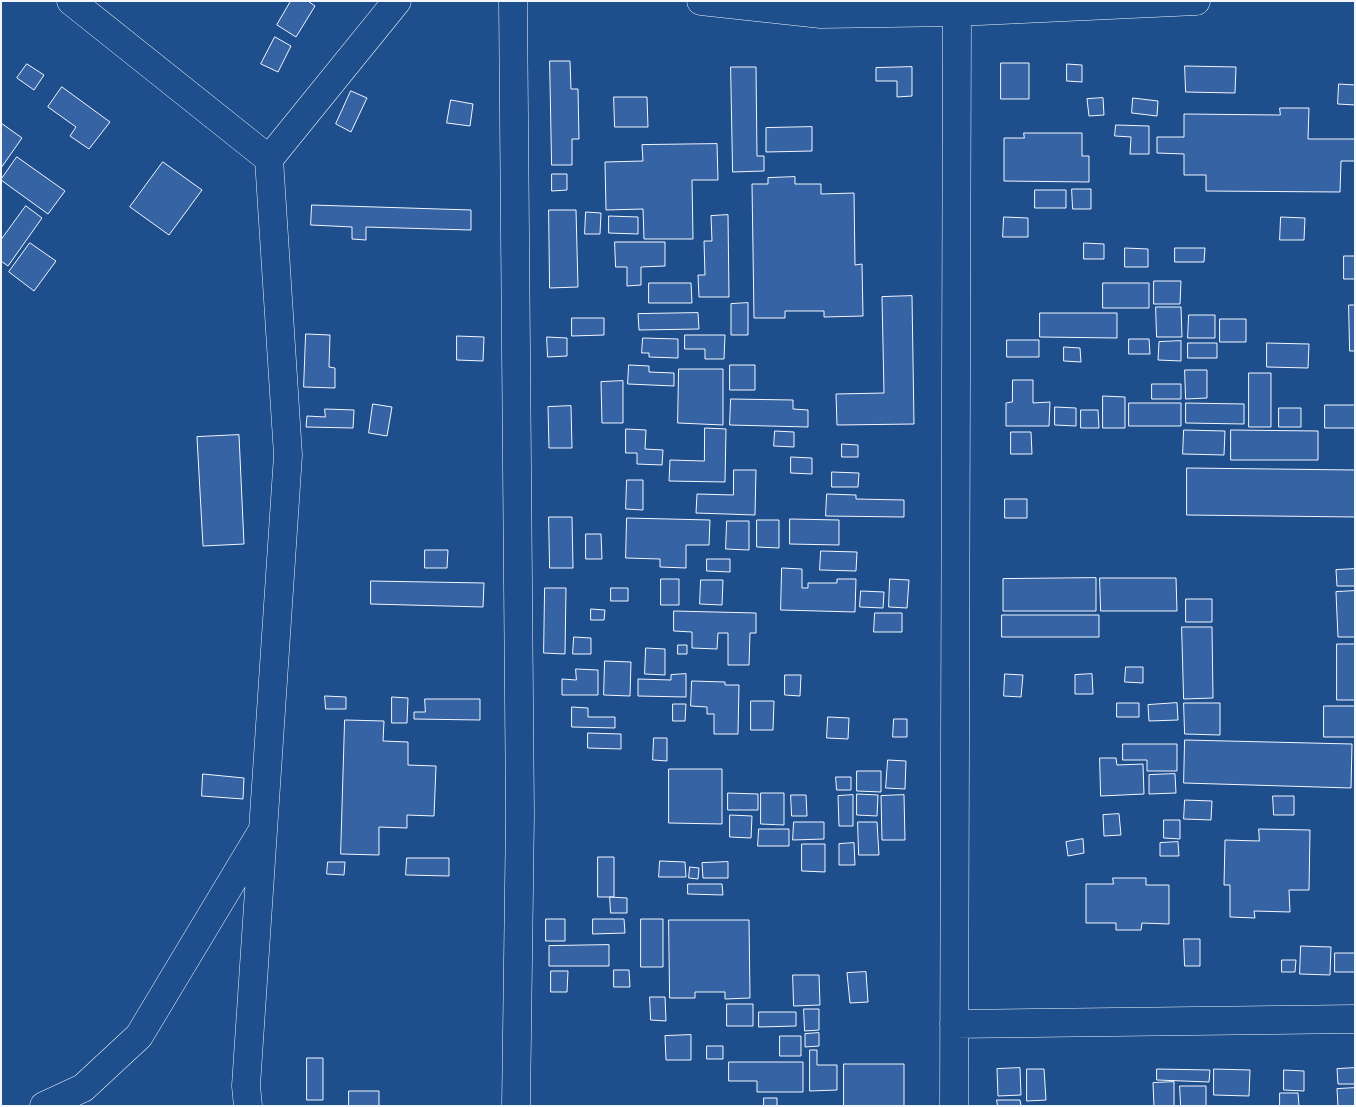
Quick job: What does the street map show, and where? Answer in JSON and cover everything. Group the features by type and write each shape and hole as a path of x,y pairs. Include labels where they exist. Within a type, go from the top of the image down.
{"street":[{"path":"71,1 269,159"},
{"path":"243,1099 288,455 269,159 397,1"},
{"path":"513,1 520,815 516,1106"},
{"path":"701,1 821,14 957,12 1196,1"},
{"path":"954,1106 957,12"},
{"path":"44,1106 83,1088 139,1036 263,830"},
{"path":"954,1024 1355,1019"}],"building":[{"path":"291,1 308,1 315,6 296,37 277,25"},
{"path":"275,37 291,46 278,72 261,64"},
{"path":"550,61 570,61 571,89 578,89 579,139 572,139 572,165 552,165"},
{"path":"1001,63 1029,63 1029,99 1001,99"},
{"path":"27,64 44,75 34,90 17,78"},
{"path":"1067,64 1082,65 1082,82 1067,81"},
{"path":"1185,66 1236,67 1235,93 1186,92"},
{"path":"731,67 756,67 757,156 764,156 764,171 733,172"},
{"path":"912,67 912,96 897,97 897,81 876,81 876,68"},
{"path":"1339,84 1355,85 1355,105 1338,104"},
{"path":"62,87 110,122 89,149 70,136 76,127 48,107"},
{"path":"351,91 367,98 351,132 336,124"},
{"path":"614,97 647,97 648,127 615,127"},
{"path":"1103,98 1104,115 1089,116 1087,99"},
{"path":"1133,98 1158,101 1157,116 1132,113"},
{"path":"451,100 473,104 470,126 447,123"},
{"path":"1280,108 1309,108 1308,139 1355,139 1355,161 1341,161 1340,192 1206,191 1206,175 1184,175 1184,154 1157,153 1157,137 1184,137 1184,114 1280,115"},
{"path":"1,123 22,138 1,168"},
{"path":"1116,125 1149,126 1149,154 1130,154 1131,137 1115,136"},
{"path":"812,127 812,151 766,152 766,128"},
{"path":"1024,133 1082,133 1082,156 1089,156 1089,182 1004,181 1004,138 1024,138"},
{"path":"717,144 718,180 692,180 693,239 644,239 643,209 606,210 605,162 643,161 642,145"},
{"path":"17,157 65,191 48,214 1,180"},
{"path":"163,162 202,190 169,235 130,207"},
{"path":"552,174 567,174 567,190 552,191"},
{"path":"795,177 795,184 821,184 821,194 854,193 855,265 862,264 863,316 824,317 824,311 785,311 785,318 754,318 752,184 768,184 768,178"},
{"path":"1072,189 1091,189 1091,209 1073,209"},
{"path":"1035,190 1066,190 1066,208 1035,208"},
{"path":"312,205 471,210 471,230 366,227 366,240 352,239 352,227 311,225"},
{"path":"26,206 42,218 8,266 1,261 1,240"},
{"path":"549,210 576,210 578,287 550,288"},
{"path":"586,212 601,213 600,234 585,234"},
{"path":"728,215 729,297 699,297 698,275 705,275 704,241 712,241 711,216"},
{"path":"609,216 638,217 638,234 609,233"},
{"path":"1004,217 1028,218 1028,237 1003,237"},
{"path":"1281,217 1305,218 1304,240 1280,240"},
{"path":"615,242 665,242 665,266 641,267 641,285 627,286 627,267 616,267"},
{"path":"30,243 56,261 34,291 9,272"},
{"path":"1084,243 1104,244 1104,259 1084,259"},
{"path":"1125,248 1148,249 1148,267 1125,267"},
{"path":"1175,248 1205,248 1204,262 1175,262"},
{"path":"1344,256 1355,256 1355,279 1344,279"},
{"path":"1154,281 1181,281 1180,304 1154,304"},
{"path":"649,283 691,283 692,303 649,303"},
{"path":"1103,283 1149,283 1149,308 1103,308"},
{"path":"912,296 914,424 837,425 836,394 884,393 882,297"},
{"path":"748,303 748,335 731,335 731,304"},
{"path":"1349,305 1355,305 1355,351 1350,351"},
{"path":"1156,307 1181,307 1182,337 1157,337"},
{"path":"698,313 699,329 639,330 638,314"},
{"path":"1040,313 1117,313 1117,338 1040,337"},
{"path":"1189,315 1215,315 1215,338 1188,338"},
{"path":"572,318 604,318 604,335 572,336"},
{"path":"1220,319 1246,319 1246,342 1220,342"},
{"path":"306,334 330,335 329,367 335,368 335,388 304,387"},
{"path":"685,335 725,335 724,359 705,359 705,349 685,349"},
{"path":"457,336 484,337 483,361 457,360"},
{"path":"547,337 567,338 567,356 548,357"},
{"path":"643,338 678,339 678,358 649,357 649,353 642,353"},
{"path":"1129,339 1149,339 1150,354 1129,354"},
{"path":"1007,340 1039,340 1039,357 1007,357"},
{"path":"1181,341 1181,361 1158,360 1159,342"},
{"path":"1188,343 1217,343 1217,358 1188,358"},
{"path":"1267,343 1309,344 1308,368 1267,367"},
{"path":"1064,347 1080,348 1081,362 1064,361"},
{"path":"629,365 649,366 649,372 674,373 674,386 628,384"},
{"path":"730,365 755,365 755,390 730,390"},
{"path":"679,369 723,369 723,425 678,423"},
{"path":"1185,370 1207,370 1207,398 1186,399"},
{"path":"1249,373 1271,373 1271,427 1249,427"},
{"path":"1013,380 1033,380 1033,403 1050,402 1049,426 1006,426 1006,403 1012,402"},
{"path":"623,381 623,423 602,423 601,382"},
{"path":"1152,384 1181,384 1181,399 1152,399"},
{"path":"1103,396 1125,397 1125,428 1103,428"},
{"path":"731,399 793,400 793,409 808,410 808,427 730,425"},
{"path":"1129,403 1181,403 1181,426 1129,426"},
{"path":"1186,403 1244,404 1244,424 1186,423"},
{"path":"373,404 392,407 387,436 369,433"},
{"path":"1325,405 1355,405 1355,428 1325,428"},
{"path":"571,406 572,448 549,448 548,407"},
{"path":"1055,407 1076,408 1076,426 1055,425"},
{"path":"1279,408 1301,408 1301,427 1279,427"},
{"path":"325,409 354,410 353,428 306,427 307,416 325,417"},
{"path":"1081,410 1098,410 1099,428 1081,428"},
{"path":"705,428 726,429 725,482 669,481 670,460 704,461"},
{"path":"626,429 646,430 645,449 663,450 662,465 637,464 637,453 626,453"},
{"path":"1184,430 1225,431 1224,455 1183,454"},
{"path":"1231,430 1318,431 1318,460 1231,460"},
{"path":"775,431 794,432 794,447 774,446"},
{"path":"1011,432 1031,432 1032,454 1011,454"},
{"path":"239,435 244,544 203,546 197,437"},
{"path":"842,444 858,445 858,457 842,457"},
{"path":"791,457 812,458 812,474 791,473"},
{"path":"1187,468 1355,470 1355,517 1187,515"},
{"path":"734,470 756,470 755,515 696,513 697,494 733,495"},
{"path":"832,472 859,473 858,487 832,487"},
{"path":"627,480 643,480 643,510 626,509"},
{"path":"827,494 856,495 856,499 904,500 904,517 826,516"},
{"path":"1005,499 1027,499 1027,518 1005,518"},
{"path":"549,517 572,517 573,568 550,568"},
{"path":"627,518 710,520 709,545 686,545 686,568 660,567 660,559 626,558"},
{"path":"790,519 839,520 839,545 790,544"},
{"path":"757,520 779,520 779,548 757,547"},
{"path":"727,521 749,521 749,550 726,549"},
{"path":"586,534 601,534 602,559 586,559"},
{"path":"425,550 448,550 447,568 425,568"},
{"path":"821,551 857,552 856,571 820,570"},
{"path":"707,559 730,559 730,572 707,571"},
{"path":"782,568 802,569 802,588 808,588 808,583 837,583 837,579 856,579 855,612 781,610"},
{"path":"1355,569 1355,586 1337,586 1336,570"},
{"path":"1096,578 1096,611 1003,611 1003,579"},
{"path":"1100,578 1176,578 1177,611 1101,611"},
{"path":"661,579 679,579 679,605 661,605"},
{"path":"890,579 909,580 907,608 889,607"},
{"path":"701,580 723,580 722,605 700,604"},
{"path":"371,581 484,583 483,607 371,604"},
{"path":"545,588 566,588 565,654 544,653"},
{"path":"611,588 628,588 628,601 611,601"},
{"path":"861,591 884,592 883,608 860,607"},
{"path":"1355,591 1355,637 1338,637 1336,592"},
{"path":"1186,599 1212,599 1212,622 1186,622"},
{"path":"591,609 605,610 604,620 591,620"},
{"path":"674,611 756,613 756,633 750,633 749,665 728,665 728,633 718,633 717,649 692,648 692,632 674,631"},
{"path":"875,613 902,613 902,632 874,632"},
{"path":"1002,615 1099,615 1099,637 1002,637"},
{"path":"1182,627 1212,627 1213,698 1184,699"},
{"path":"574,637 591,638 591,654 573,654"},
{"path":"1337,644 1355,644 1355,700 1337,700"},
{"path":"678,645 687,645 687,654 678,654"},
{"path":"646,648 665,649 665,675 645,674"},
{"path":"605,661 631,662 630,696 604,695"},
{"path":"1126,667 1143,667 1143,683 1125,682"},
{"path":"576,669 598,670 598,695 562,695 562,679 576,680"},
{"path":"686,674 686,697 638,696 638,679 671,680 671,675"},
{"path":"1005,674 1023,675 1021,697 1004,696"},
{"path":"1092,674 1093,694 1075,694 1075,675"},
{"path":"785,675 801,675 800,696 785,695"},
{"path":"692,681 725,682 725,685 739,685 738,734 714,734 714,714 707,714 707,707 691,706"},
{"path":"325,696 346,697 346,709 326,709"},
{"path":"392,697 408,698 407,723 392,723"},
{"path":"425,699 480,699 480,720 414,719 414,712 425,712"},
{"path":"751,701 774,701 773,730 751,730"},
{"path":"1117,703 1139,703 1139,717 1117,717"},
{"path":"1177,703 1178,720 1149,721 1148,705"},
{"path":"1184,703 1220,703 1220,735 1185,734"},
{"path":"673,704 686,704 685,721 673,721"},
{"path":"1324,706 1355,706 1355,737 1324,737"},
{"path":"572,707 588,708 588,717 615,717 615,728 572,727"},
{"path":"828,717 849,718 848,739 827,738"},
{"path":"894,719 907,719 907,737 893,737"},
{"path":"345,720 384,721 383,741 408,742 408,765 436,766 434,816 407,815 407,828 379,827 379,855 341,854"},
{"path":"588,733 621,734 621,749 588,748"},
{"path":"654,738 667,738 667,761 653,760"},
{"path":"1185,740 1352,744 1351,788 1184,783"},
{"path":"1123,744 1177,744 1177,771 1147,771 1147,760 1123,760"},
{"path":"1100,758 1116,758 1117,765 1143,764 1144,794 1101,796"},
{"path":"888,760 906,761 905,789 886,788"},
{"path":"669,769 722,769 722,824 669,823"},
{"path":"857,771 881,771 881,792 857,791"},
{"path":"203,774 244,778 243,799 202,796"},
{"path":"1175,774 1176,793 1149,794 1149,775"},
{"path":"836,777 851,777 851,790 837,790"},
{"path":"728,793 758,794 758,810 728,810"},
{"path":"761,793 784,793 784,825 761,824"},
{"path":"857,794 878,795 877,816 857,815"},
{"path":"791,795 806,795 807,816 792,816"},
{"path":"853,795 853,826 839,826 838,796"},
{"path":"904,795 905,840 882,840 881,796"},
{"path":"1273,796 1294,796 1294,815 1274,815"},
{"path":"1185,800 1212,801 1211,820 1184,819"},
{"path":"1119,814 1121,835 1104,836 1103,815"},
{"path":"730,815 752,816 751,838 730,837"},
{"path":"1164,820 1180,820 1180,839 1164,838"},
{"path":"794,822 824,822 824,839 793,840"},
{"path":"858,822 877,822 879,855 859,855"},
{"path":"759,829 789,829 789,846 758,846"},
{"path":"1259,829 1310,830 1309,890 1289,890 1290,912 1254,911 1255,918 1230,917 1230,885 1224,885 1225,840 1259,841"},
{"path":"1083,839 1084,853 1068,856 1066,842"},
{"path":"1178,842 1179,856 1160,856 1160,843"},
{"path":"854,843 855,865 839,865 839,844"},
{"path":"802,844 825,844 825,872 802,871"},
{"path":"598,857 614,857 614,897 598,897"},
{"path":"407,858 449,858 449,876 406,875"},
{"path":"660,861 685,862 686,877 659,877"},
{"path":"328,862 345,862 344,875 327,874"},
{"path":"728,862 728,878 703,878 702,863"},
{"path":"690,867 699,868 698,879 689,878"},
{"path":"1113,878 1146,878 1146,885 1169,885 1169,924 1142,923 1141,930 1116,930 1116,923 1086,923 1086,884 1113,884"},
{"path":"688,884 722,884 723,895 688,894"},
{"path":"610,897 627,898 627,913 611,913"},
{"path":"546,919 565,919 565,941 546,941"},
{"path":"593,919 624,919 625,933 593,934"},
{"path":"641,919 663,919 663,967 641,967"},
{"path":"669,920 749,920 750,998 725,999 725,992 695,992 695,998 670,998"},
{"path":"1184,939 1200,939 1200,966 1185,966"},
{"path":"609,945 609,966 549,966 549,946"},
{"path":"1301,946 1331,947 1330,975 1300,974"},
{"path":"1335,953 1355,953 1355,972 1335,972"},
{"path":"1282,960 1296,960 1295,972 1282,972"},
{"path":"614,970 629,970 630,987 614,987"},
{"path":"551,971 568,971 567,992 551,992"},
{"path":"866,972 868,1002 850,1003 847,973"},
{"path":"793,975 819,975 820,1005 794,1006"},
{"path":"650,997 665,997 666,1021 651,1020"},
{"path":"727,1004 753,1004 753,1026 727,1026"},
{"path":"804,1009 819,1009 819,1030 805,1031"},
{"path":"759,1012 796,1012 796,1026 759,1027"},
{"path":"819,1033 819,1046 805,1047 805,1034"},
{"path":"691,1035 691,1060 666,1060 665,1036"},
{"path":"780,1036 801,1036 801,1056 780,1056"},
{"path":"707,1046 723,1046 723,1059 707,1059"},
{"path":"810,1050 817,1050 817,1065 837,1065 837,1090 810,1091"},
{"path":"307,1058 323,1058 323,1100 307,1100"},
{"path":"729,1062 803,1062 803,1092 757,1092 757,1081 729,1081"},
{"path":"844,1064 904,1064 904,1106 844,1106"},
{"path":"1020,1068 1021,1095 998,1096 997,1069"},
{"path":"1355,1068 1355,1084 1338,1084 1337,1069"},
{"path":"1027,1069 1044,1069 1046,1100 1027,1101"},
{"path":"1157,1069 1210,1070 1209,1082 1157,1080"},
{"path":"1214,1069 1250,1070 1249,1096 1214,1095"},
{"path":"1284,1070 1304,1071 1304,1091 1284,1090"},
{"path":"1174,1082 1174,1106 1154,1106 1153,1083"},
{"path":"1180,1086 1206,1086 1206,1106 1181,1106"},
{"path":"1355,1088 1355,1106 1338,1106 1337,1089"},
{"path":"349,1091 379,1091 379,1106 349,1106"},
{"path":"1280,1093 1298,1093 1299,1106 1280,1106"},
{"path":"764,1098 777,1098 777,1106 764,1106"},
{"path":"997,1100 1020,1100 1021,1106 998,1106"}]}
